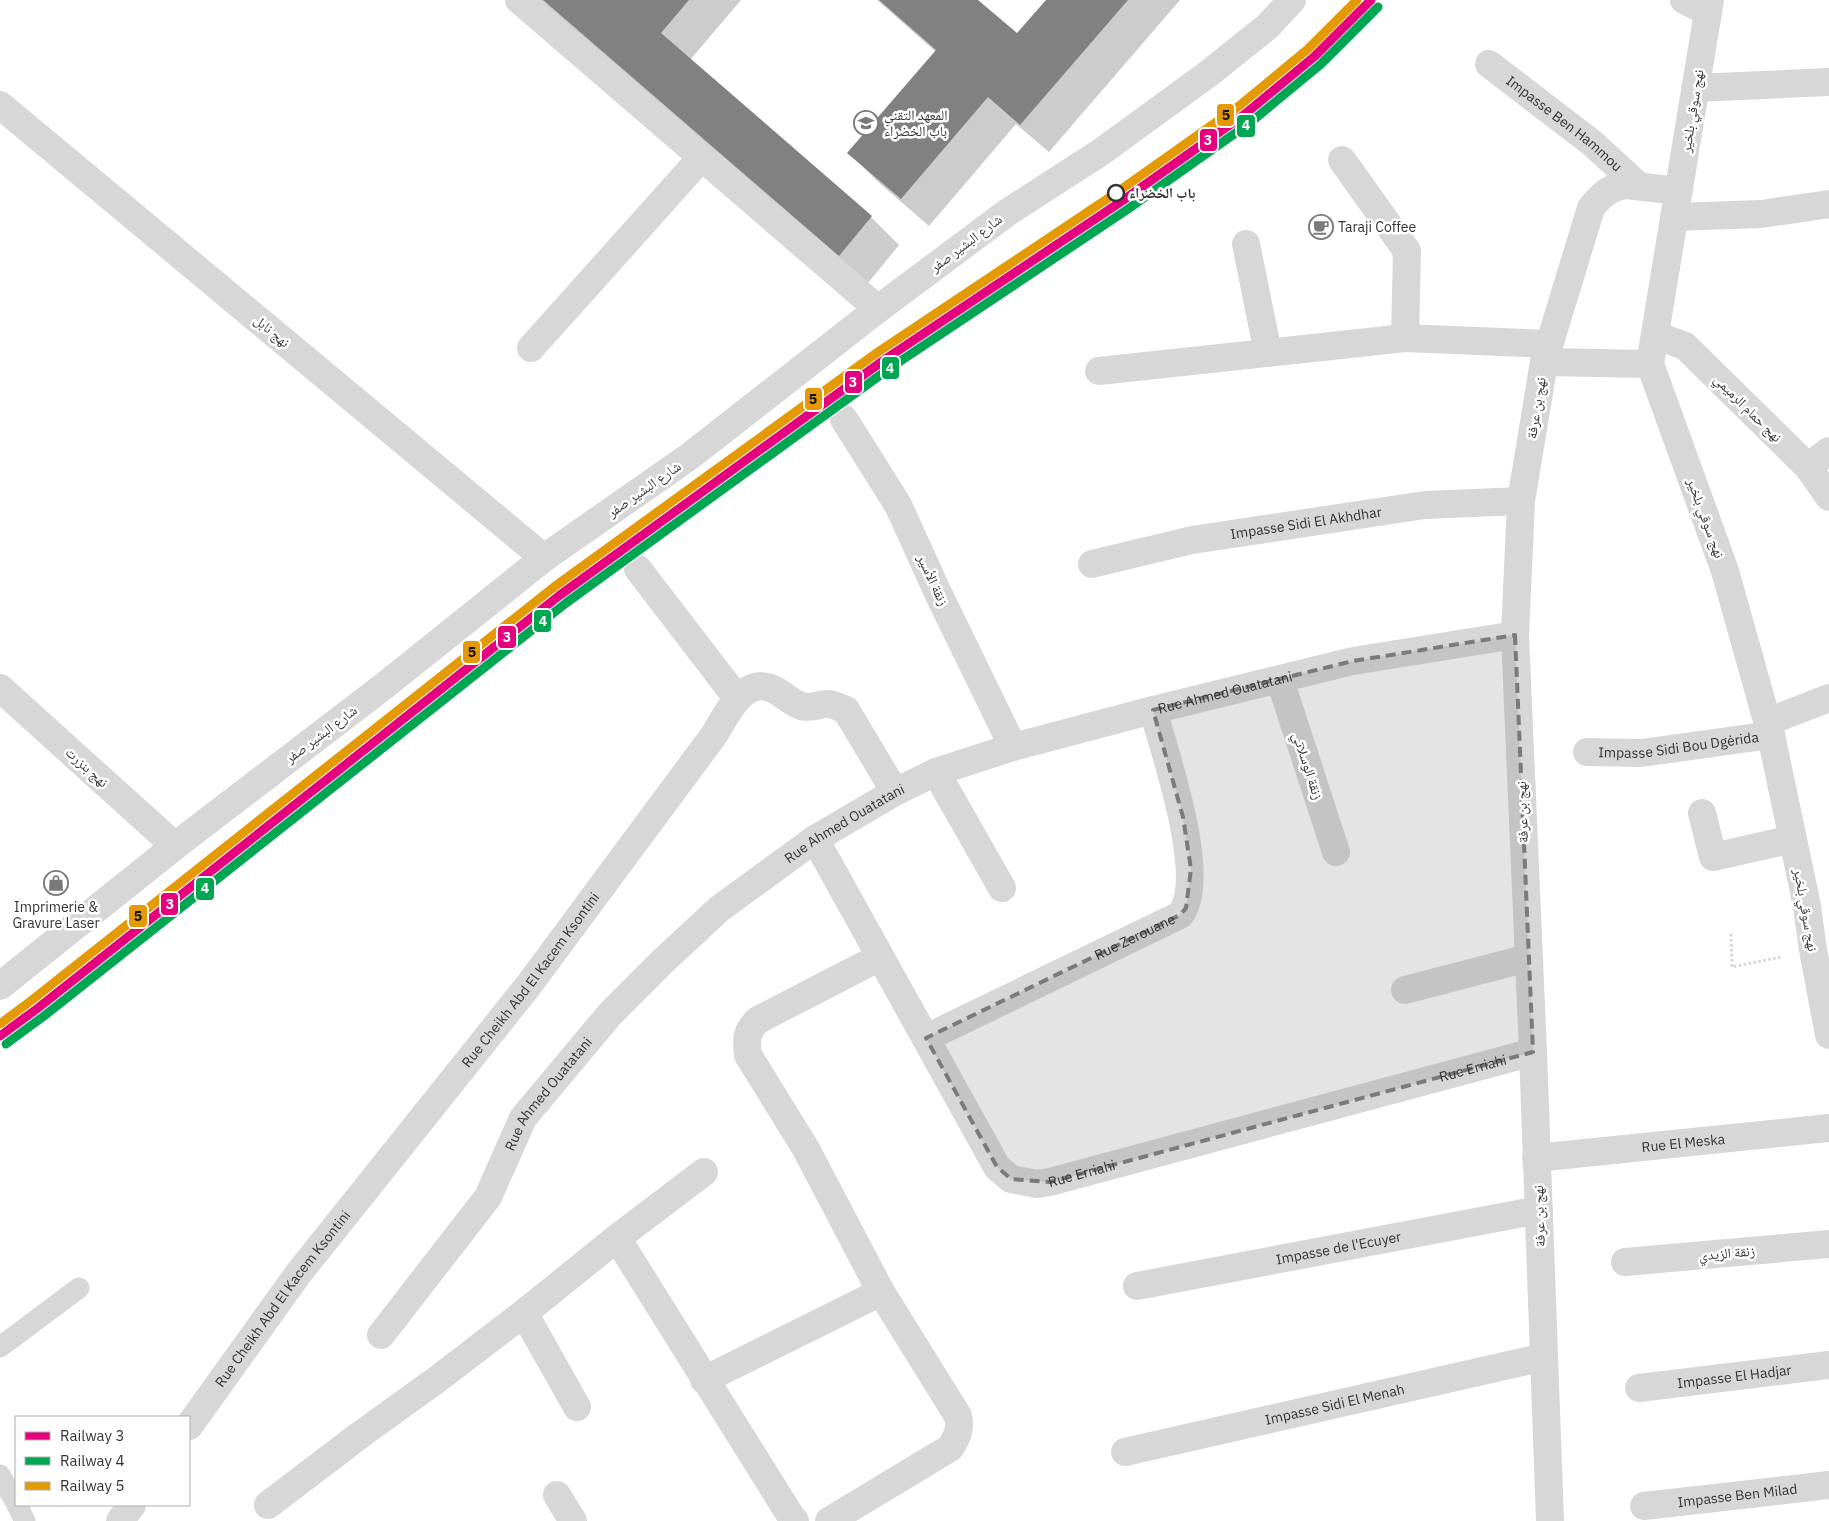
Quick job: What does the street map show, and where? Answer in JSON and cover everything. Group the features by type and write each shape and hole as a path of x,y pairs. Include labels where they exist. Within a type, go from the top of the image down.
{"street":[{"path":"519,0 878,309"},
{"name":"شارع البشير صفر","path":"0,986 175,846 384,686 544,558 690,456 878,309 1008,212 1102,152 1208,74 1268,26 1292,0"},
{"name":"نهج سوقي بلخير","path":"1700,4 1696,88 1650,364 1725,570 1769,728 1807,906 1829,1035"},
{"name":"Impasse Ben Hammou","path":"1489,64 1592,143 1639,186"},
{"path":"1696,88 1829,82"},
{"name":"نهج نابل","path":"0,105 544,558"},
{"path":"531,348 702,157"},
{"path":"1342,160 1407,251 1405,338"},
{"name":"نهج بن عرفة","path":"1550,1521 1533,1052 1515,635 1521,501 1546,353 1591,208 1599,196 1610,189 1626,184 1678,191"},
{"path":"1674,217 1762,214 1829,204"},
{"path":"1246,244 1268,353"},
{"name":"نهج حمام الرميمي","path":"1655,336 1685,346 1818,459 1829,497"},
{"path":"1099,371 1405,338 1650,364"},
{"name":"زنقة الأسير","path":"844,419 898,505 938,593 1013,746"},
{"name":"Impasse Sidi El Akhdhar","path":"1092,564 1192,540 1250,531 1425,506 1521,501"},
{"path":"638,569 736,698 748,689 762,686 774,690 808,708 829,704 846,710 894,792"},
{"name":"Rue Ahmed Ouatatani","path":"381,1335 488,1197 523,1118 610,1014 719,909 815,839 894,792 936,772 1013,746 1353,661 1515,635"},
{"name":"زنقة الوسلاتي","path":"1280,680 1336,852"},
{"name":"نهج بنزرت","path":"0,688 175,846"},
{"name":"Rue Cheikh Abd El Kacem Ksontini","path":"190,1425 298,1274 528,986 714,735 736,698"},
{"name":"Impasse Sidi Bou Dgėrida","path":"1587,752 1641,753 1769,728 1829,698"},
{"name":"Rue Zerouane","path":"926,1038 1180,915 1186,908 1191,869 1182,817 1153,710"},
{"path":"936,772 1002,888"},
{"path":"1702,813 1713,857 1793,839"},
{"name":"Rue Erriahi","path":"815,839 997,1167 1011,1179 1038,1184 1050,1182 1533,1052"},
{"path":"829,1521 950,1448 958,1437 960,1424 958,1416 881,1292 806,1148 748,1055 746,1042 749,1029 758,1020 880,956"},
{"path":"1405,990 1528,958"},
{"name":"Rue El Meska","path":"1536,1158 1829,1128"},
{"path":"268,1505 524,1314 617,1238 704,1172"},
{"name":"Impasse de l'Ecuyer","path":"1137,1286 1539,1210"},
{"path":"617,1238 704,1380 795,1521"},
{"name":"زنقة الزيدي","path":"1625,1262 1829,1244"},
{"path":"704,1380 881,1292"},
{"path":"524,1314 577,1407"},
{"name":"Impasse Sidi El Menah","path":"1125,1452 1544,1356"},
{"name":"Impasse El Hadjar","path":"1639,1388 1829,1364"},
{"name":"Impasse Ben Milad","path":"1644,1506 1829,1486"},
{"path":"558,1495 573,1521"},
{"path":"120,1521 131,1506"}],"lane":[{"path":"0,1347 79,1288"},
{"path":"0,1475 15,1501"},
{"path":"18,1506 25,1521"}],"path":[{"path":"1731,934 1732,967 1813,950"}],"highlighted area":[{"path":"1515,635 1533,1052 1050,1182 1011,1179 997,1167 926,1038 1180,915 1186,908 1191,869 1183,817 1153,710 1353,661"}],"building":[{"path":"543,0 689,0 661,33 872,216 839,256"},
{"path":"879,0 978,0 1017,33 1046,0 1128,0 1020,125 988,97 901,199 847,153 936,50"}],"rail line":[{"name":"5","path":"0,1024 554,587 878,352 1116,193 1239,106 1308,49 1357,0"},
{"name":"3","path":"0,1036 38,1008 560,595 884,360 1122,201 1245,114 1315,56 1371,0"},
{"name":"4","path":"6,1044 44,1016 566,603 890,368 1128,209 1251,122 1321,64 1378,7"}],"place":[{"name":"المعهد التقني باب الخضراء","path":"866,123"},
{"name":"باب الخضراء","path":"1116,193"},
{"name":"Taraji Coffee","path":"1321,227"},
{"name":"Imprimerie & Gravure Laser","path":"56,883"}]}
